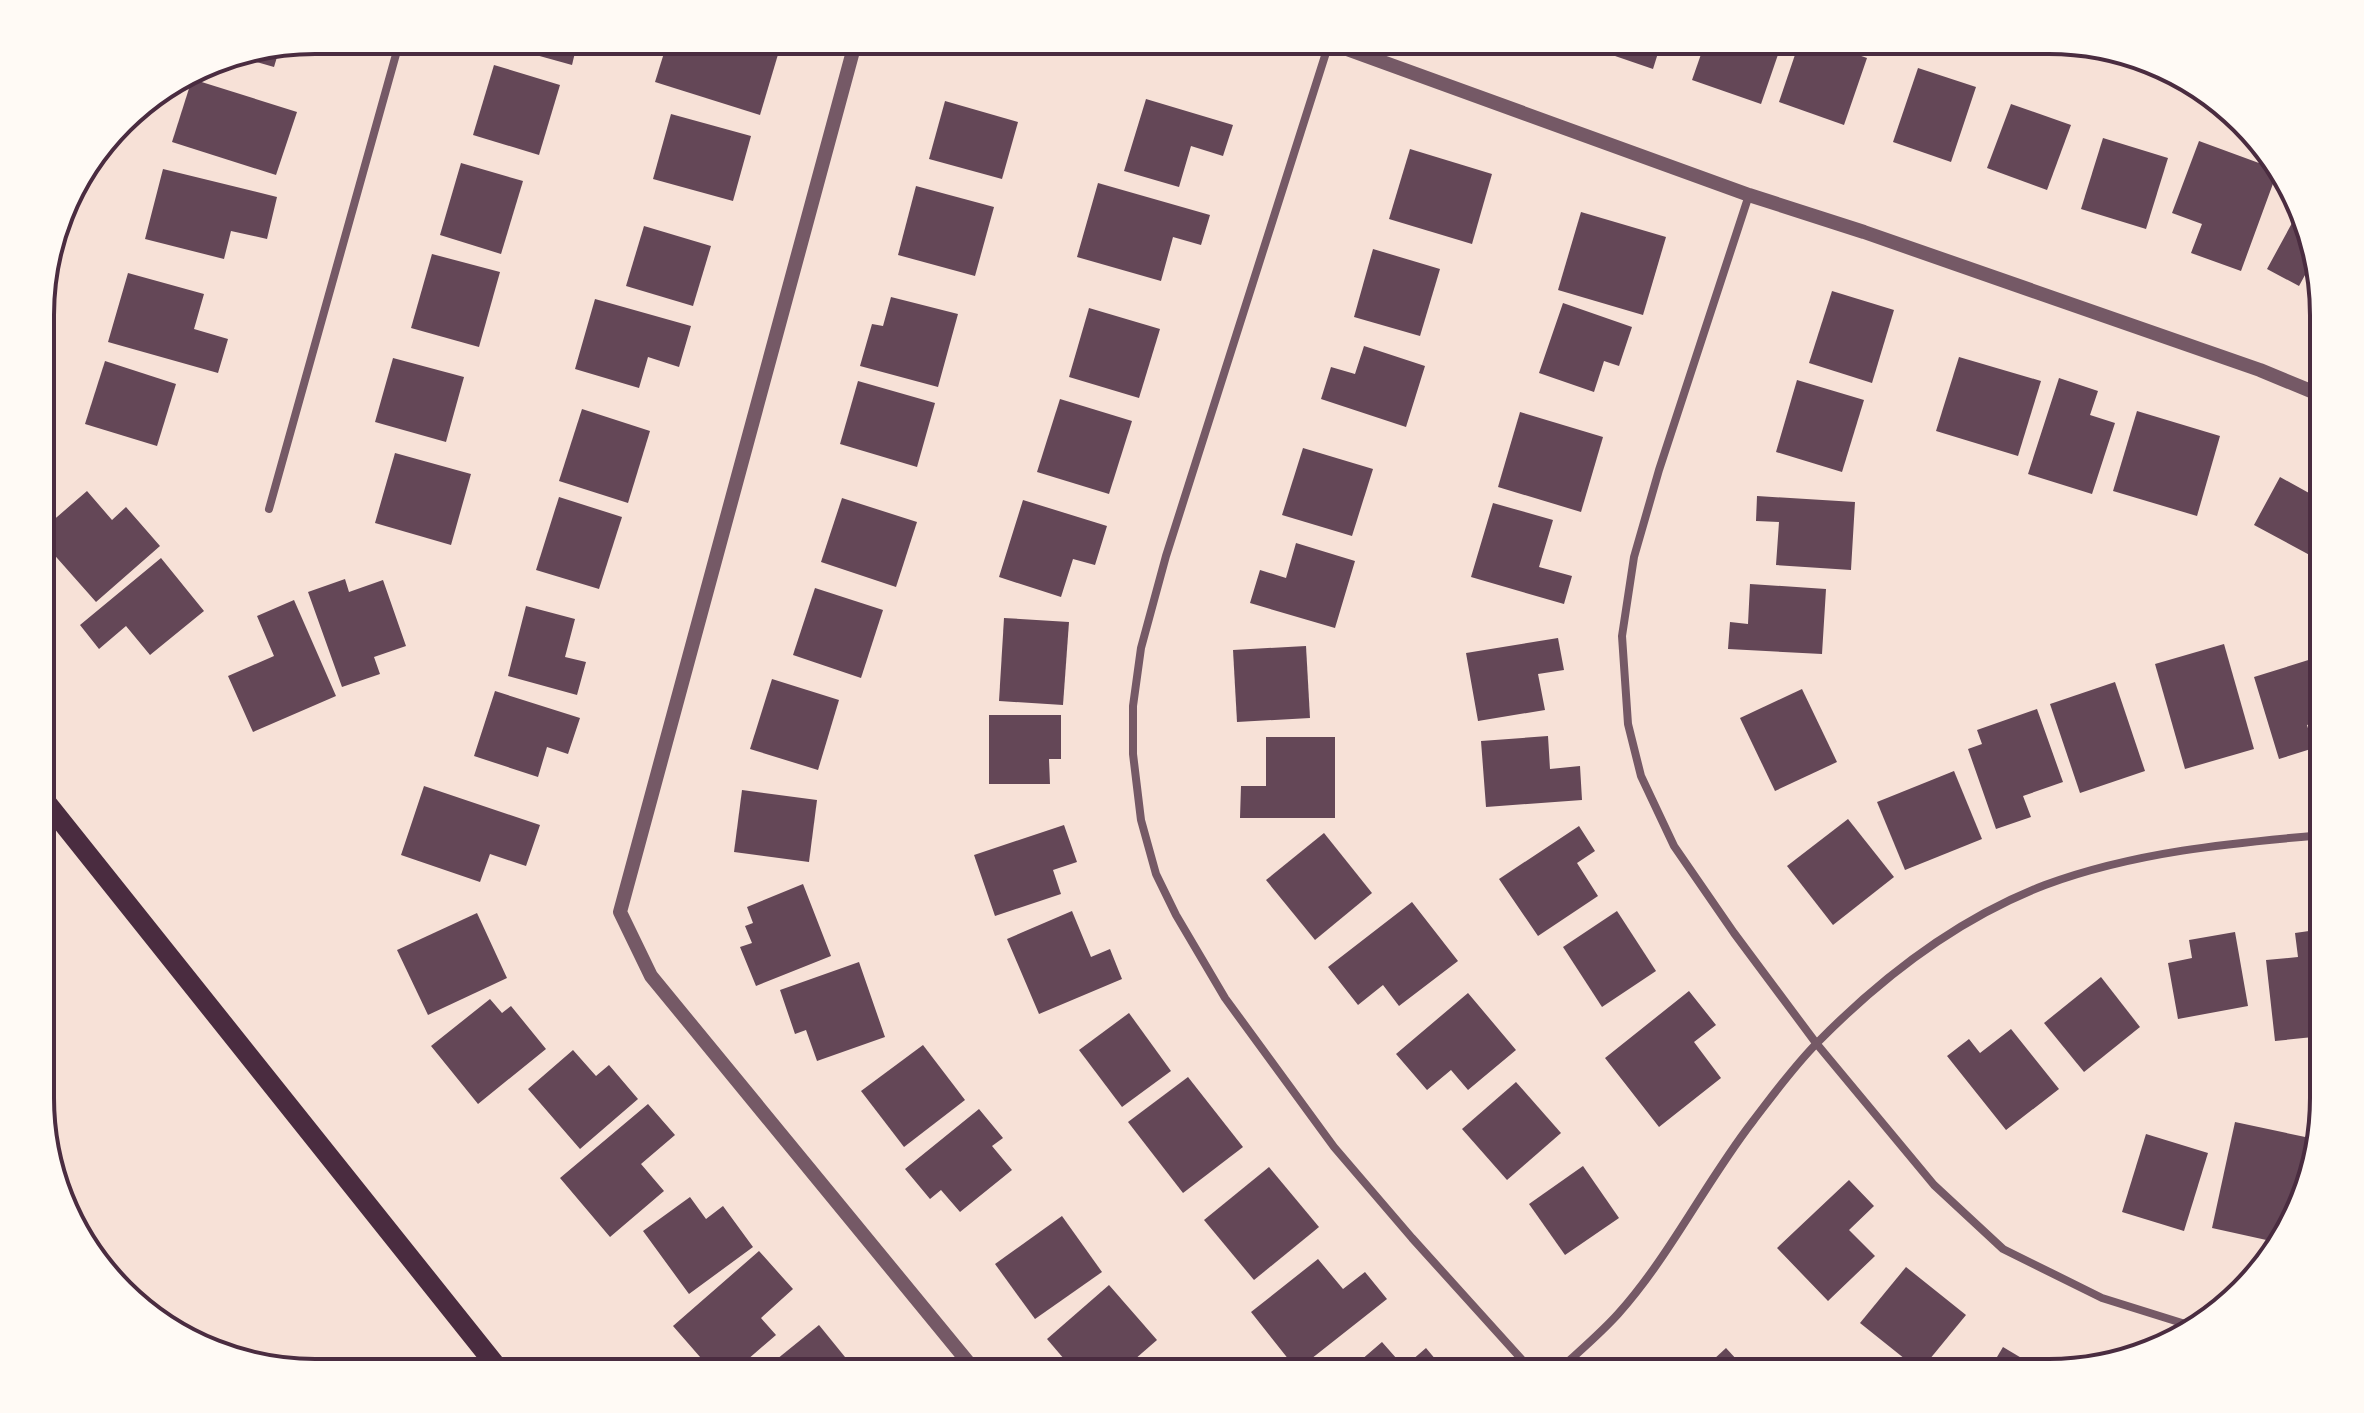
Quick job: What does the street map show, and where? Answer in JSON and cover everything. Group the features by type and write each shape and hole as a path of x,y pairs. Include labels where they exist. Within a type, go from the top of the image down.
{"main road":[{"path":"54,812 491,1359"}],"street":[{"path":"269,509 396,54"},
{"path":"852,54 620,912 651,976 965,1359"},
{"path":"1323,54 1166,556 1141,648 1133,706 1133,754 1141,820 1156,874 1176,915 1225,998 1334,1147 1521,1358"},
{"path":"1363,54 1749,195 1864,232 2245,365 2309,390"},
{"path":"1749,195 1659,470 1634,557 1622,636 1624,696 1641,776 1674,846 1816,1043 1934,1185 2003,1249 2102,1298 2182,1323"},
{"path":"1571,1358 1617,1315 1658,1262 1751,1124 1816,1043 1892,975 1949,934 1991,910 2044,886 2157,855 2238,842 2309,836"}],"building":[{"path":"532,54 575,54 572,65"},
{"path":"664,54 778,54 760,115 655,82"},
{"path":"1609,54 1658,54 1653,69"},
{"path":"1701,54 1778,54 1761,104 1692,80"},
{"path":"1795,54 1855,54 1867,58 1844,125 1779,102"},
{"path":"277,57 274,67 255,61"},
{"path":"494,65 560,85 539,155 473,135"},
{"path":"1918,68 1976,87 1951,162 1893,142"},
{"path":"199,81 297,112 276,175 172,142 190,86"},
{"path":"1146,99 1233,125 1223,156 1191,146 1179,187 1124,171"},
{"path":"945,101 1018,122 1002,179 929,159"},
{"path":"2011,104 2071,125 2047,190 1987,168"},
{"path":"671,114 751,136 733,201 653,179"},
{"path":"2103,138 2168,158 2146,229 2081,209"},
{"path":"2199,141 2261,164 2273,183 2241,271 2191,253 2202,224 2172,213"},
{"path":"1410,149 1492,174 1472,244 1389,219"},
{"path":"461,163 523,181 501,254 440,235"},
{"path":"163,169 277,197 267,239 231,231 224,259 145,239"},
{"path":"1098,183 1210,215 1201,245 1173,237 1161,281 1077,257"},
{"path":"916,186 994,207 975,276 898,255"},
{"path":"1581,212 1666,237 1643,315 1558,290"},
{"path":"2292,222 2306,273 2299,286 2267,269"},
{"path":"644,226 711,246 693,306 626,286"},
{"path":"1373,249 1440,269 1420,336 1354,317"},
{"path":"432,254 500,272 479,347 411,328"},
{"path":"128,273 204,294 194,329 228,339 218,373 108,342"},
{"path":"1832,291 1894,310 1872,383 1809,363"},
{"path":"891,297 958,314 938,387 860,366 872,324 883,326"},
{"path":"595,299 691,326 679,367 648,357 639,388 575,369"},
{"path":"1563,303 1632,327 1619,366 1604,361 1594,392 1539,373"},
{"path":"1089,308 1160,329 1139,398 1069,377"},
{"path":"1364,346 1425,366 1406,427 1321,399 1331,367 1355,374"},
{"path":"1959,357 2041,381 2018,456 1936,431"},
{"path":"393,358 464,377 446,442 375,422"},
{"path":"105,361 176,384 157,446 85,424"},
{"path":"2059,378 2098,391 2090,415 2115,423 2092,494 2028,474"},
{"path":"1797,380 1864,400 1842,472 1776,452"},
{"path":"858,381 935,403 917,467 840,444"},
{"path":"1060,399 1132,421 1109,494 1037,472"},
{"path":"582,409 650,431 628,503 559,481"},
{"path":"2137,411 2220,436 2197,516 2113,491"},
{"path":"1520,412 1603,437 1581,512 1498,487"},
{"path":"1303,448 1373,469 1352,536 1282,515"},
{"path":"395,453 471,474 451,545 375,523"},
{"path":"2280,477 2309,493 2309,555 2254,525"},
{"path":"87,491 112,520 126,507 160,546 96,602 54,555 54,520"},
{"path":"1757,496 1855,502 1851,570 1776,565 1779,522 1756,521"},
{"path":"559,497 622,517 599,589 536,570"},
{"path":"842,498 917,522 896,587 821,562"},
{"path":"1023,500 1107,526 1095,565 1073,559 1061,597 999,577"},
{"path":"1493,503 1553,520 1539,567 1572,576 1564,604 1471,577"},
{"path":"1296,543 1355,561 1335,628 1250,603 1260,570 1286,578"},
{"path":"161,558 204,611 150,655 126,626 99,649 80,625"},
{"path":"345,579 349,592 383,580 406,646 374,657 380,674 342,687 308,592"},
{"path":"1750,584 1826,589 1822,654 1728,649 1730,622 1748,624"},
{"path":"815,588 883,610 861,678 793,655"},
{"path":"294,600 336,696 253,732 228,676 274,656 257,616"},
{"path":"526,606 575,619 565,657 586,662 577,695 508,676"},
{"path":"1004,618 1069,622 1063,705 999,701"},
{"path":"1558,638 1564,670 1538,674 1545,710 1478,721 1466,653"},
{"path":"2224,644 2254,749 2185,769 2155,664"},
{"path":"1306,646 1310,718 1237,722 1233,650"},
{"path":"2309,660 2309,750 2279,759 2254,677"},
{"path":"772,679 839,700 818,770 750,749"},
{"path":"2115,682 2145,771 2080,793 2050,704"},
{"path":"1802,689 1837,762 1775,791 1740,718"},
{"path":"495,691 580,718 568,754 547,747 538,777 474,756"},
{"path":"2037,709 2063,782 2023,796 2031,817 1996,829 1968,749 1982,744 1977,730"},
{"path":"989,715 1061,715 1061,759 1049,759 1050,784 989,784"},
{"path":"1548,736 1550,769 1580,766 1582,800 1486,807 1481,741"},
{"path":"1266,737 1335,737 1335,818 1240,818 1241,786 1266,786"},
{"path":"1954,771 1982,839 1905,870 1877,802"},
{"path":"424,786 540,825 526,866 490,854 480,882 401,855"},
{"path":"742,790 817,800 809,862 734,852"},
{"path":"1848,819 1894,877 1833,925 1787,866"},
{"path":"1064,825 1077,862 1053,870 1061,894 995,916 974,855"},
{"path":"1579,826 1595,851 1577,863 1598,896 1538,936 1499,879"},
{"path":"1324,833 1372,893 1315,940 1266,880"},
{"path":"803,884 831,956 756,986 740,947 752,943 745,926 753,923 747,907"},
{"path":"1412,902 1458,961 1399,1006 1383,985 1358,1005 1328,967"},
{"path":"1072,911 1091,957 1110,949 1122,979 1039,1014 1007,939"},
{"path":"1617,911 1656,971 1602,1007 1563,947"},
{"path":"477,913 507,978 428,1015 397,950"},
{"path":"2309,931 2309,1037 2275,1041 2266,960 2298,957 2295,933"},
{"path":"2235,932 2248,1006 2178,1019 2168,963 2192,958 2189,940"},
{"path":"859,962 885,1037 817,1061 806,1030 795,1034 780,990"},
{"path":"2101,977 2140,1027 2084,1072 2044,1023"},
{"path":"1689,991 1716,1025 1694,1042 1721,1078 1659,1127 1605,1058"},
{"path":"1468,993 1516,1050 1468,1090 1451,1070 1427,1090 1396,1054"},
{"path":"490,999 502,1013 511,1006 546,1049 478,1104 431,1046"},
{"path":"1129,1013 1171,1071 1122,1107 1079,1050"},
{"path":"2011,1029 2059,1089 2006,1130 1947,1056 1969,1039 1980,1053"},
{"path":"923,1045 965,1100 904,1147 861,1091"},
{"path":"573,1050 596,1076 609,1065 638,1099 580,1149 528,1089"},
{"path":"1188,1077 1243,1147 1183,1193 1128,1122"},
{"path":"1516,1082 1561,1133 1507,1180 1462,1129"},
{"path":"648,1104 675,1135 641,1164 664,1191 610,1237 560,1178"},
{"path":"979,1109 1003,1138 992,1146 1012,1170 960,1212 941,1190 930,1199 905,1169"},
{"path":"2235,1122 2306,1137 2296,1182 2267,1240 2212,1228"},
{"path":"2146,1134 2208,1153 2184,1231 2122,1212"},
{"path":"1583,1166 1619,1218 1565,1255 1529,1204"},
{"path":"1269,1167 1319,1227 1254,1280 1204,1220"},
{"path":"1849,1180 1874,1206 1849,1230 1875,1256 1828,1301 1777,1248"},
{"path":"690,1197 706,1219 723,1206 753,1247 689,1294 643,1231"},
{"path":"1062,1216 1102,1272 1035,1319 995,1264"},
{"path":"759,1251 793,1289 761,1318 776,1335 748,1359 702,1359 673,1326"},
{"path":"1318,1259 1343,1289 1365,1272 1387,1299 1312,1358 1288,1358 1251,1312"},
{"path":"1906,1267 1966,1315 1931,1358 1904,1358 1860,1323"},
{"path":"1109,1285 1157,1340 1136,1359 1064,1359 1047,1339"},
{"path":"819,1325 846,1359 778,1359"},
{"path":"1382,1342 1396,1358 1363,1358"},
{"path":"2003,1347 2022,1358 1996,1358"},
{"path":"1426,1348 1435,1358 1414,1358"},
{"path":"1726,1348 1735,1358 1715,1358"}]}
